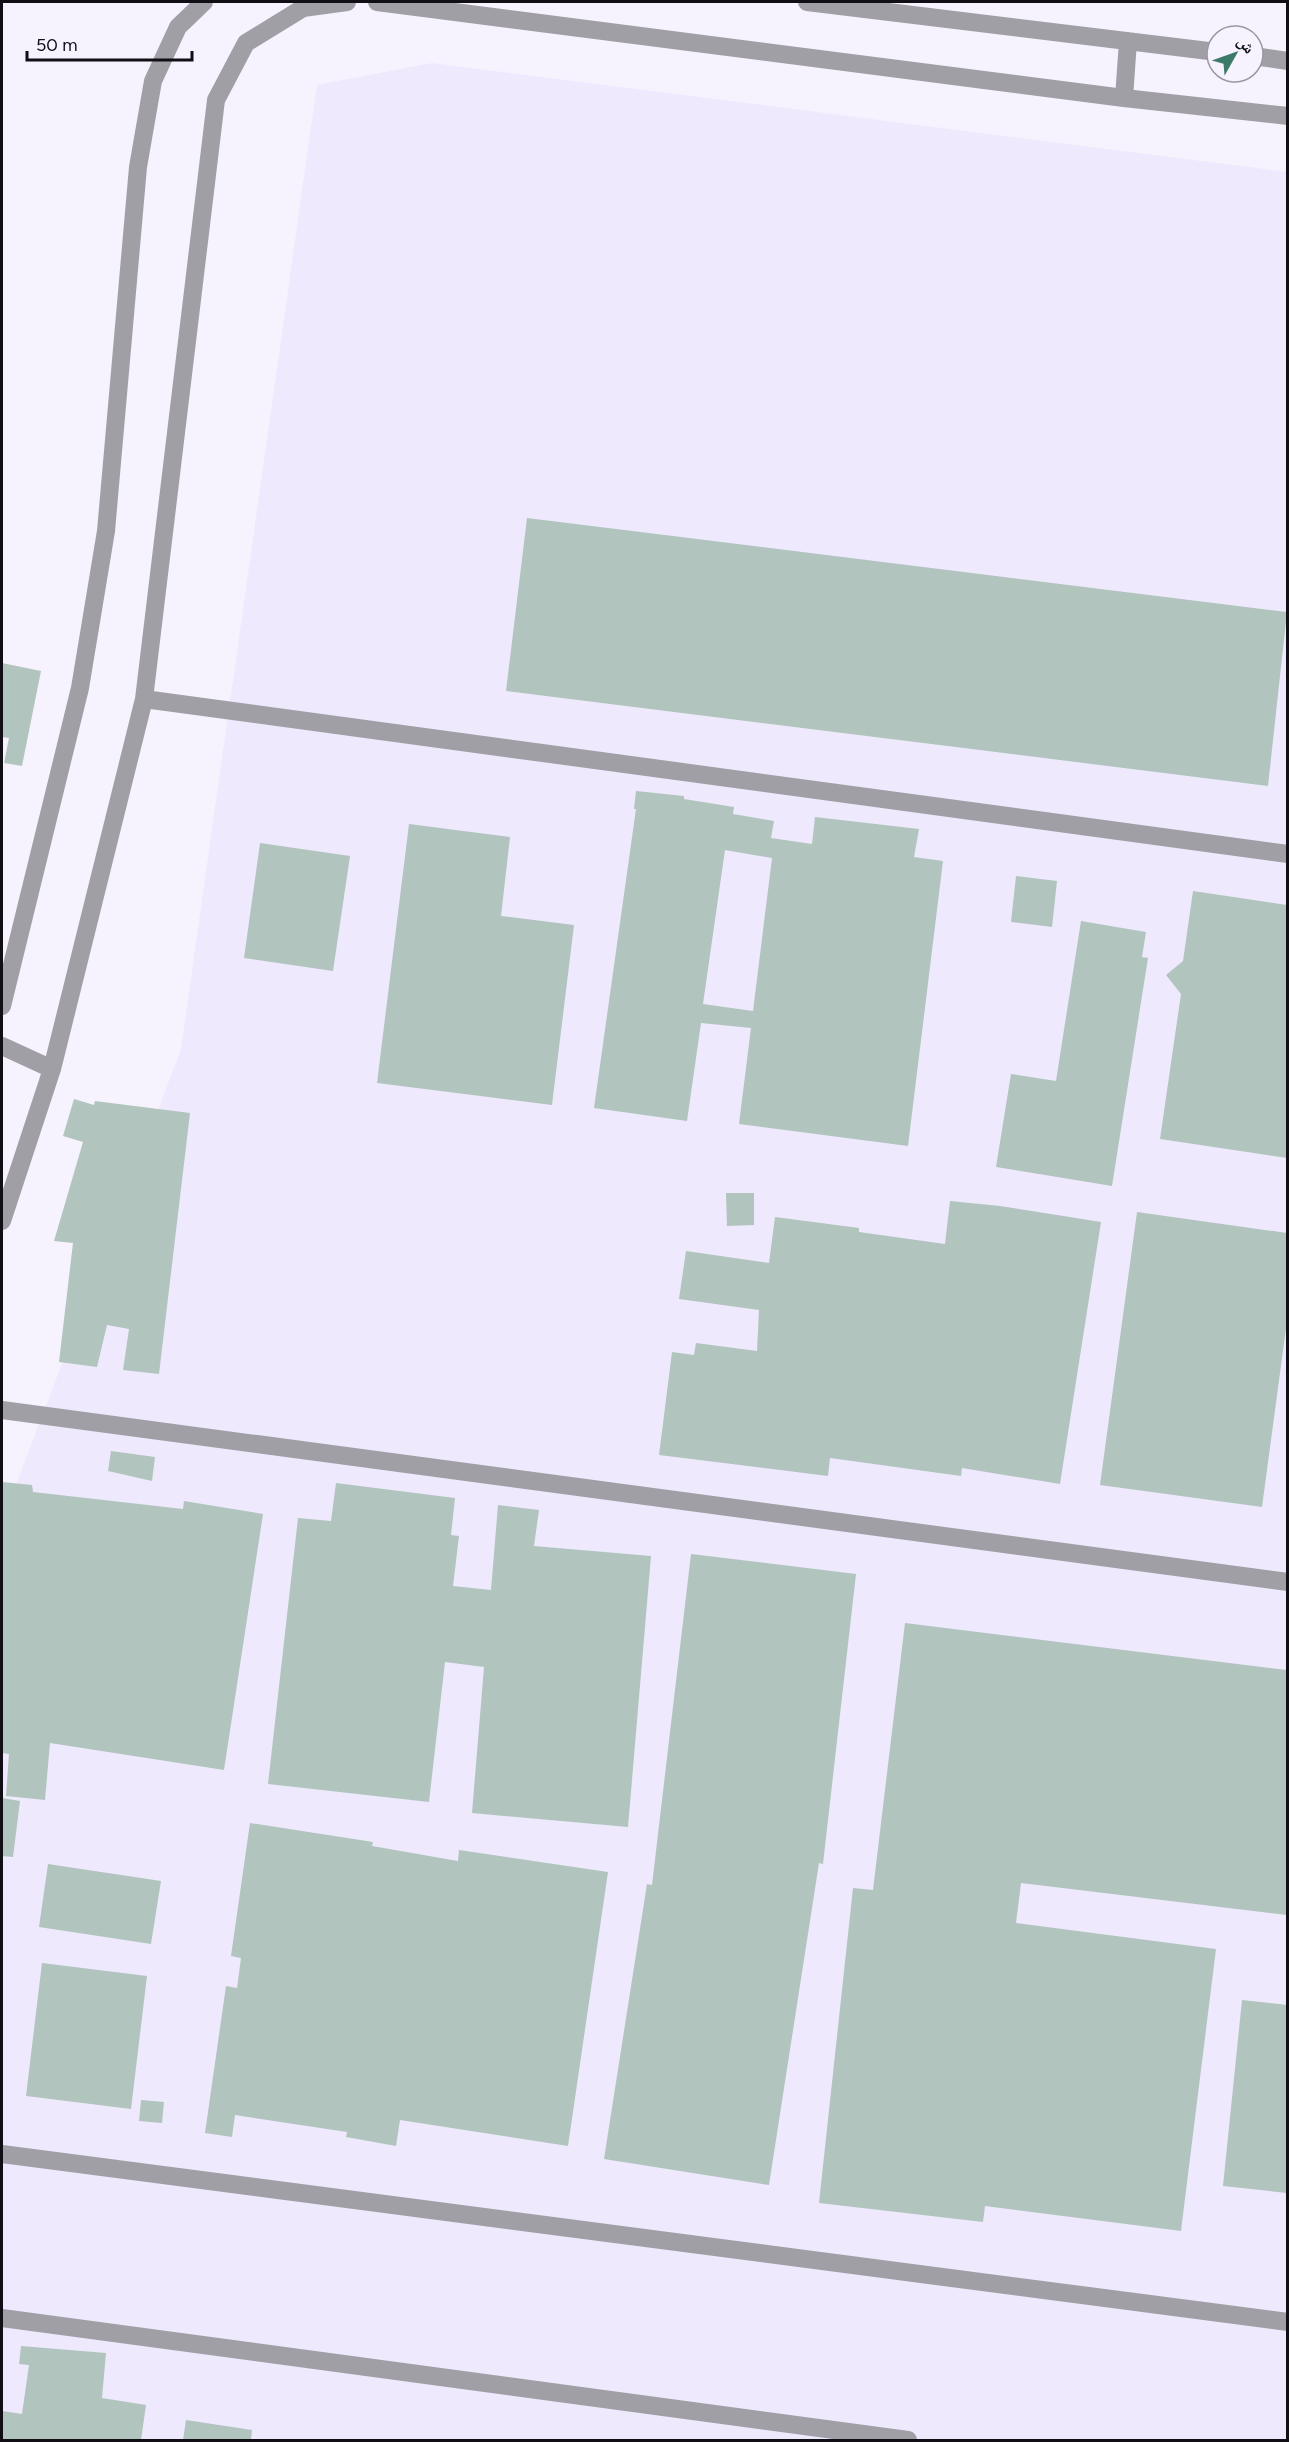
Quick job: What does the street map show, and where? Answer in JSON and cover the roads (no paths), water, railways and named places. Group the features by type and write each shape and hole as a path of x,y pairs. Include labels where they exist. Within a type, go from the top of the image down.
{"street":[{"path":"2,1006 80,688 104,542 138,167 153,81 178,27 204,2"},
{"path":"2,1221 52,1069 144,699 216,100 246,43 303,8 346,2"},
{"path":"377,2 1124,98 1287,116"},
{"path":"807,2 1205,51"},
{"path":"1124,98 1128,41"},
{"path":"1265,58 1287,61"},
{"path":"144,699 1287,854"},
{"path":"2,1046 52,1069"},
{"path":"2,1410 1287,1582"},
{"path":"2,2154 1287,2322"},
{"path":"2,2318 908,2440"}]}
